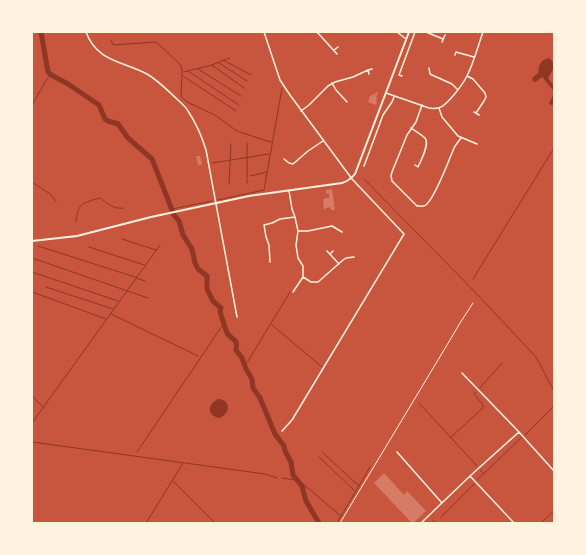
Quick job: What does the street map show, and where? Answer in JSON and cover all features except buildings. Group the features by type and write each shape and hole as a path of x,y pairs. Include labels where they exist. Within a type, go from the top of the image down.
{"street":[{"path":"86,32 94,46 105,56 148,75 162,84 188,110 206,150 237,317"},
{"path":"264,32 280,80 301,111 352,179 404,234 292,420 282,431"},
{"path":"317,32 337,54"},
{"path":"397,32 406,39"},
{"path":"32,241 77,236 151,217 215,203 249,196 342,183 352,179 409,32"},
{"path":"402,76 400,75 415,32"},
{"path":"426,32 443,39"},
{"path":"386,93 435,109 439,108 458,90 467,76 483,32"},
{"path":"442,42 445,35"},
{"path":"334,50 338,47"},
{"path":"455,55 456,52 474,57"},
{"path":"429,68 430,74 452,84 458,90"},
{"path":"301,111 332,83 353,77 372,69"},
{"path":"368,70 369,74"},
{"path":"467,76 473,79 485,93 486,97 476,113"},
{"path":"332,83 346,102"},
{"path":"364,166 383,115 394,96"},
{"path":"422,105 416,122 407,135 391,176 392,180 417,206 427,204 430,200 437,188 455,147 461,138"},
{"path":"439,108 442,117 458,136 477,144"},
{"path":"474,112 479,115"},
{"path":"411,128 425,138 427,142 418,167 415,165"},
{"path":"284,159 293,164 323,141"},
{"path":"289,191 298,231 296,245 298,258 303,266 303,277 293,292"},
{"path":"422,206 423,211"},
{"path":"264,225 272,223 280,218 295,217"},
{"path":"264,220 270,262"},
{"path":"298,231 332,226 342,232"},
{"path":"327,251 339,264"},
{"path":"330,254 333,251"},
{"path":"266,257 270,256"},
{"path":"303,277 311,282 318,282 346,258 354,257"},
{"path":"462,372 554,471"},
{"path":"421,523 519,432"},
{"path":"397,452 442,502"},
{"path":"470,476 514,523"}],"path":[{"path":"340,523 473,303"}],"shaded area":[{"path":"549,58 554,64 548,78 554,86 554,105 549,103 553,96 553,90 542,77 534,82 532,80 538,73 541,62"},
{"path":"218,399 226,402 228,407 223,416 219,418 215,417 210,412 210,406"}],"waterway":[{"path":"41,32 48,72 99,105 105,119 118,124 128,138 152,159 174,215 179,221 183,235 192,249 195,263 198,269 207,276 207,289 213,301 221,308 220,312 227,333 236,341 236,350 242,358 252,379 253,388 260,398 275,434 284,446 291,462 293,475 302,486 306,501 319,523"},
{"path":"111,40 113,45 156,42 181,65 181,97 189,103 215,115 237,131 272,142"},
{"path":"183,72 209,66 230,58"},
{"path":"223,60 251,75"},
{"path":"219,63 247,81"},
{"path":"212,65 244,88"},
{"path":"198,69 241,96"},
{"path":"188,71 239,105"},
{"path":"32,105 50,74"},
{"path":"183,76 236,111"},
{"path":"218,200 264,190 282,88"},
{"path":"247,143 247,183"},
{"path":"229,184 231,144"},
{"path":"473,279 554,148"},
{"path":"212,163 269,154"},
{"path":"250,176 267,172"},
{"path":"364,179 475,292 536,357 554,391"},
{"path":"32,182 50,194 56,201"},
{"path":"76,222 80,207 82,204 89,201 100,198 114,207 124,208"},
{"path":"172,209 212,201"},
{"path":"122,239 156,250"},
{"path":"32,423 160,245"},
{"path":"38,246 135,277"},
{"path":"89,247 144,265"},
{"path":"32,258 148,298"},
{"path":"32,272 118,301"},
{"path":"136,278 145,281"},
{"path":"46,287 113,309"},
{"path":"32,292 106,319"},
{"path":"245,366 290,292"},
{"path":"111,314 198,356"},
{"path":"137,452 224,323"},
{"path":"272,325 322,367"},
{"path":"480,388 502,363"},
{"path":"451,437 483,408 483,405 474,394 476,392"},
{"path":"32,396 43,407"},
{"path":"419,403 477,466"},
{"path":"525,435 553,407"},
{"path":"477,480 521,438"},
{"path":"32,442 265,474 277,478"},
{"path":"323,453 359,486"},
{"path":"319,457 356,492"},
{"path":"146,523 183,463"},
{"path":"337,523 370,467"},
{"path":"480,470 484,474"},
{"path":"282,478 295,480"},
{"path":"173,481 215,523"},
{"path":"302,483 341,516"},
{"path":"441,517 474,484"},
{"path":"541,523 554,511"}]}
